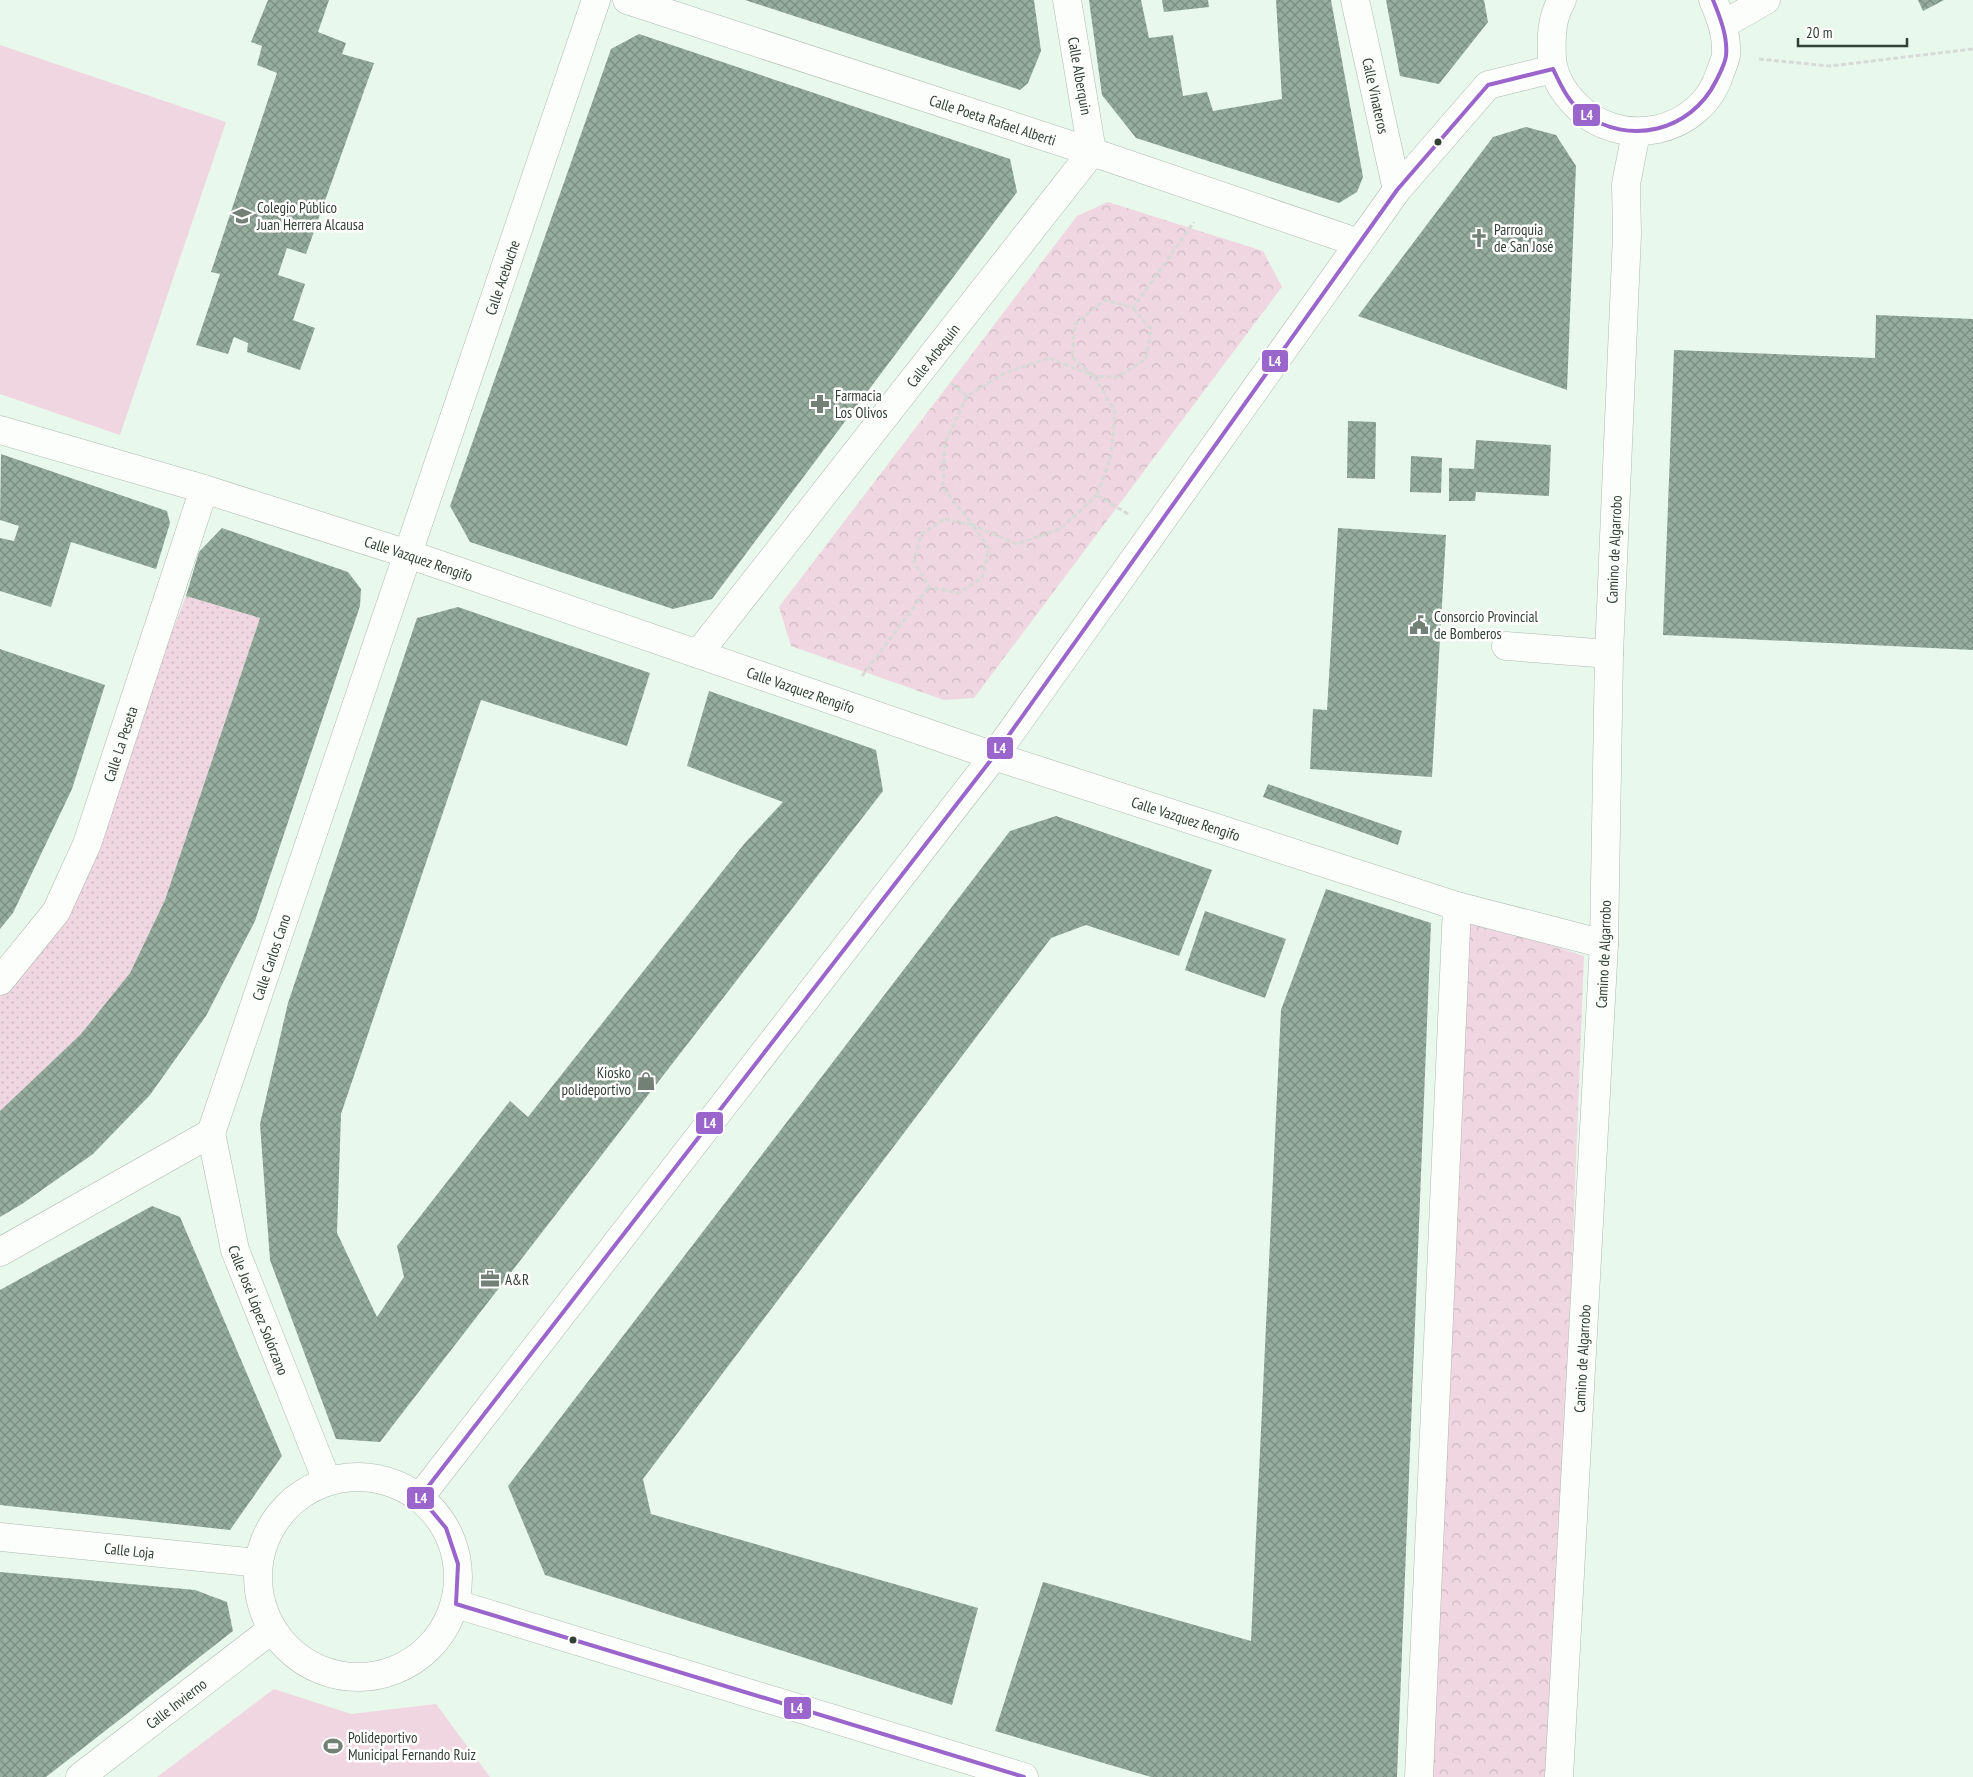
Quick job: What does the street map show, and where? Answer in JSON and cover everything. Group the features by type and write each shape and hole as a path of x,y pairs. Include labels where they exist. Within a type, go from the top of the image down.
{"street":[{"name":"Calle Acebuche","path":"408,554 596,0"},
{"name":"Calle Poeta Rafael Alberti","path":"626,0 1092,152 1359,242"},
{"name":"Calle Alberquin","path":"1067,0 1092,152"},
{"name":"Calle Vinateros","path":"1355,0 1397,190"},
{"path":"1562,0 1550,35 1553,69 1565,94 1584,114 1608,127 1636,133 1668,128 1695,112 1716,87 1726,56 1719,12 1766,0"},
{"path":"420,1498 994,756 1397,190 1488,85 1553,69"},
{"name":"Camino de Algarrobo","path":"1560,1777 1604,944 1609,654 1627,234 1626,184 1636,133"},
{"name":"Calle Arbequín","path":"698,654 1092,152"},
{"name":"Calle Vazquez Rengifo","path":"0,430 204,489 408,554 994,756 1457,906 1604,944"},
{"name":"Calle La Peseta","path":"0,981 56,912 88,844 204,489"},
{"name":"Calle Carlos Cano","path":"211,1133 408,554"},
{"path":"1506,646 1609,654"},
{"path":"1419,1777 1457,906"},
{"path":"0,1252 211,1133"},
{"name":"Calle José López Solórzano","path":"211,1133 235,1250 327,1480"},
{"path":"359,1476 392,1482 420,1498 446,1528 458,1564 456,1604 438,1638 409,1665 373,1677 333,1675 298,1658 272,1630 259,1597 258,1563 270,1527 294,1499 327,1480 359,1476"},
{"name":"Calle Loja","path":"0,1537 258,1563"},
{"path":"456,1604 1024,1777"},
{"name":"Calle Invierno","path":"80,1777 272,1630"}],"path":[{"path":"1726,56 1830,66 1973,49"},
{"path":"1133,308 1215,193"},
{"path":"1133,308 1105,300 1075,324 1072,357 1094,376 1115,412 1111,457 1097,495 1060,529 1017,544 973,525 945,519 921,534 914,562 929,587 958,593 982,578 989,550 973,525 943,488 945,443 967,396 1005,373 1049,358 1094,376 1117,377 1146,359 1151,329 1133,308"},
{"path":"927,362 967,396"},
{"path":"1097,495 1154,531"},
{"path":"842,703 929,587"}],"green space":[{"path":"0,45 226,122 120,435 0,394"},
{"path":"1108,202 1263,251 1282,287 974,698 944,700 791,646 779,607 1077,216"},
{"path":"186,596 260,618 165,900 130,973 81,1034 0,1111 0,997 63,917"},
{"path":"1465,917 1584,956 1552,1777 1427,1777"},
{"name":"Polideportivo Municipal Fernando Ruiz","path":"274,1689 351,1714 436,1704 490,1777 157,1777"}],"building":[{"path":"268,0 329,0 318,32 346,43 342,54 374,63 306,254 287,248 278,275 305,284 293,320 315,328 300,370 247,352 248,343 234,337 228,354 196,345 220,274 211,272 277,73 257,65 262,46 251,42"},
{"path":"745,0 1034,0 1041,51 1028,83 1020,90"},
{"path":"1089,0 1141,0 1149,38 1173,35 1183,96 1207,92 1213,111 1282,99 1276,0 1331,0 1363,177 1357,192 1339,203 1136,138 1102,95"},
{"path":"1162,0 1208,0 1209,7 1164,12"},
{"path":"1386,0 1484,0 1488,22 1439,84 1400,76"},
{"path":"1918,0 1944,0 1923,11"},
{"path":"639,34 1010,159 1017,192 712,599 673,609 470,542 450,506 611,49"},
{"path":"1526,127 1556,135 1576,166 1567,390 1358,316 1493,137"},
{"path":"1876,315 1973,319 1973,650 1663,635 1674,350 1875,358"},
{"path":"1348,421 1376,422 1375,479 1347,478"},
{"path":"1476,440 1551,445 1549,496 1476,492 1475,501 1449,501 1449,468 1474,469"},
{"path":"1,454 167,511 170,523 156,569 71,542 51,607 0,591 0,538 14,541 19,526 0,520"},
{"path":"1411,456 1442,458 1441,493 1410,492"},
{"path":"222,528 348,572 361,589 360,606 255,921 206,1016 150,1095 93,1154 22,1204 0,1217 0,1111 81,1034 130,973 165,900 260,618 186,596 199,552"},
{"path":"1338,528 1446,535 1432,777 1310,769 1313,709 1327,710"},
{"path":"458,607 650,673 627,746 481,700 341,1114 337,1233 377,1317 404,1277 397,1246 510,1101 528,1117 744,844 783,802 687,766 709,691 876,750 883,791 380,1442 336,1439 270,1260 260,1124 288,1003 417,618"},
{"path":"0,649 105,685 72,789 13,913 0,929"},
{"path":"1268,784 1402,831 1398,845 1263,797"},
{"path":"1056,816 1212,870 1179,956 1086,925 1051,938 643,1479 651,1514 978,1608 952,1705 545,1575 508,1486 1010,831"},
{"path":"1326,889 1431,923 1397,1777 1151,1777 995,1731 1043,1582 1251,1641 1281,1010"},
{"path":"1205,911 1286,939 1265,998 1185,970"},
{"path":"152,1206 180,1217 282,1456 230,1530 0,1505 0,1290"},
{"path":"0,1572 195,1590 227,1602 233,1631 46,1777 0,1777"}],"transit line":[{"name":"L4","path":"1024,1777 456,1604 458,1564 446,1528 420,1497 994,756 1397,190 1488,85 1553,69 1573,104 1583,113 1601,123 1620,129 1639,131 1675,122 1691,112 1705,98 1725,62 1725,34 1713,0"}],"place":[{"name":"Colegio Público Juan Herrera Alcausa","path":"242,216"},
{"name":"Parroquia de San José","path":"1479,238"},
{"name":"Farmacia Los Olivos","path":"820,404"},
{"name":"Consorcio Provincial de Bomberos","path":"1419,625"},
{"name":"Kiosko polideportivo","path":"646,1081"},
{"name":"A&R","path":"490,1279"},
{"name":"Polideportivo Municipal Fernando Ruiz","path":"333,1746"}]}
